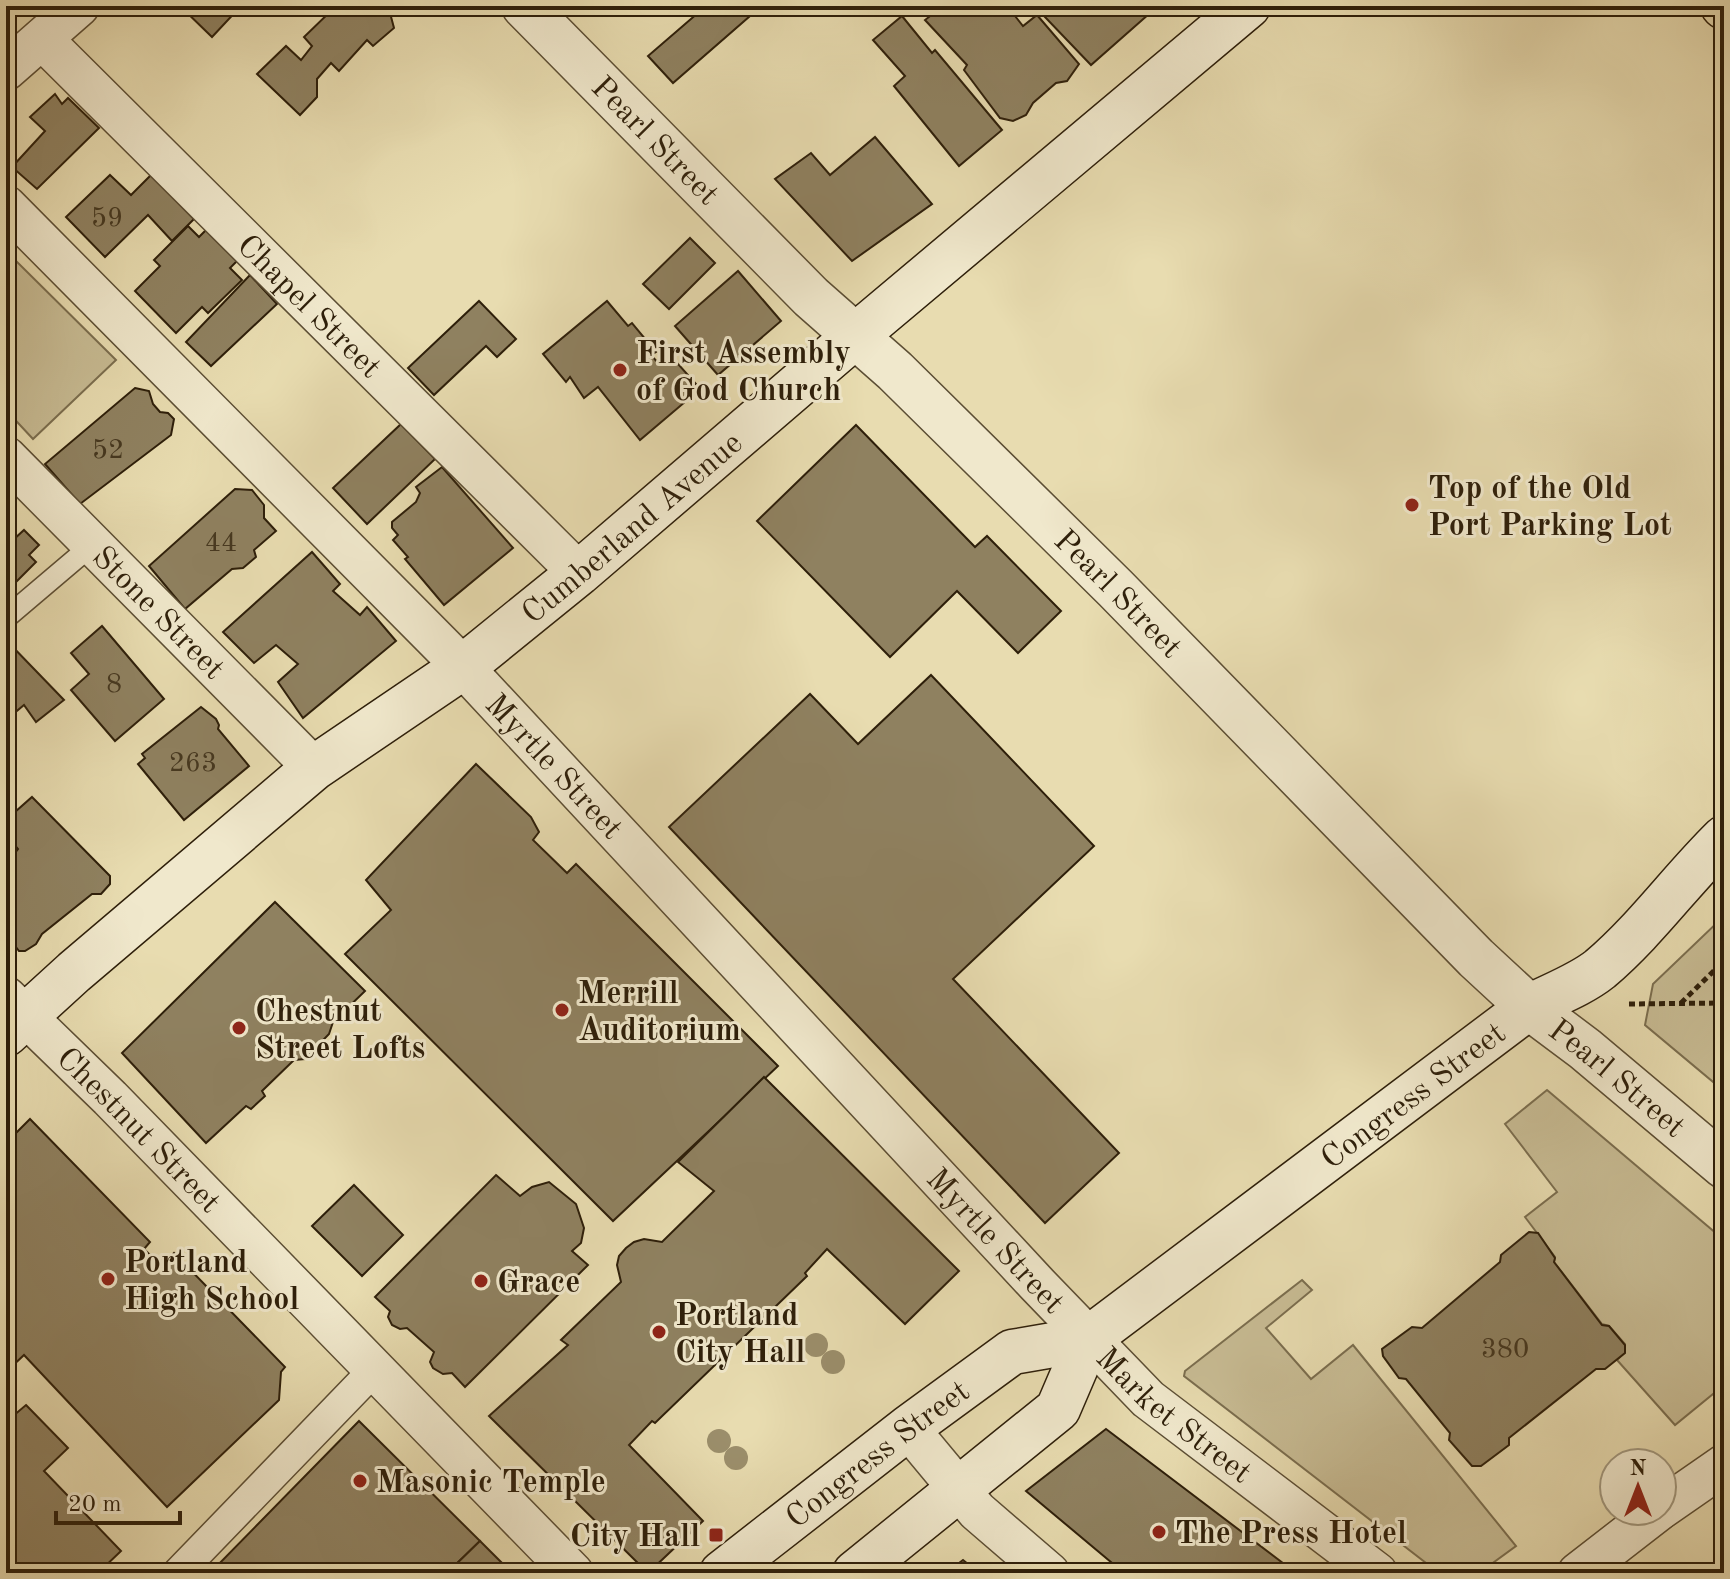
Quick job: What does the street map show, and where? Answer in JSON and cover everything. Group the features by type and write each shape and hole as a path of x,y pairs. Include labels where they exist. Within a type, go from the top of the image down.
{"main road":[{"name":"Pearl Street","path":"524,6 854,337 895,371 1116,589 1476,958 1529,1007 1585,1049 1724,1166"},
{"name":"Cumberland Avenue","path":"13,1016 74,972 314,768 463,667 579,573 1238,9"},
{"name":"Congress Street","path":"722,1573 908,1428 1012,1352 1088,1339 1529,1007 1599,969 1670,899 1692,870 1724,838"},
{"name":"Congress Street","path":"855,1573 1058,1409 1088,1339"}],"street":[{"path":"6,70 79,6"},
{"name":"Chapel Street","path":"42,39 579,573"},
{"name":"Myrtle Street","path":"6,206 463,667 1088,1339"},
{"name":"Stone Street","path":"6,457 314,768"},
{"name":"Chestnut Street","path":"13,1016 376,1368 573,1573"},
{"name":"Market Street","path":"1088,1339 1148,1399 1377,1573"},
{"path":"178,1573 376,1368"},
{"path":"908,1428 977,1511 1049,1573"},
{"path":"1678,1497 1724,1465"},
{"path":"1578,1573 1638,1527"}],"lane":[{"path":"6,618 92,545"}],"path":[{"path":"1680,1004 1724,961"},
{"path":"1629,1004 1724,1003"}],"shaded area":[{"path":"6,251 116,360 33,439 6,410"},
{"path":"1724,916 1724,1091 1645,1025 1653,984"},
{"path":"1547,1090 1724,1240 1724,1385 1675,1425 1617,1360 1624,1353 1625,1344 1609,1326 1602,1324 1554,1262 1555,1257 1525,1217 1557,1192 1505,1124"},
{"path":"1302,1280 1312,1290 1266,1328 1311,1379 1353,1345 1516,1546 1479,1573 1439,1573 1184,1376 1185,1371"}],"building":[{"path":"180,6 241,6 212,37"},
{"path":"336,6 399,6 390,13 394,28 373,46 367,40 339,71 331,63 317,79 317,97 300,115 257,74 286,46 301,60 312,46 304,37"},
{"path":"706,6 746,6 742,10 750,16 673,83 648,56"},
{"path":"943,6 1007,6 1023,26 1037,15 1079,64 1067,81 1056,83 1033,103 1026,115 1013,121 1000,118 964,70 967,65 925,20"},
{"path":"1054,6 1158,6 1091,65 1044,16"},
{"path":"902,16 1002,130 959,166 894,86 905,76 873,40"},
{"path":"55,94 62,104 68,98 99,128 37,189 12,167 45,131 30,117"},
{"path":"875,137 932,204 852,261 775,179 811,153 830,175"},
{"path":"110,175 131,195 151,175 194,219 172,241 148,215 105,257 66,217"},
{"path":"188,226 199,237 206,230 237,261 230,268 242,280 208,313 202,307 176,333 135,291 160,266 154,260"},
{"path":"690,238 715,263 669,309 643,284"},
{"path":"738,271 781,321 718,375 675,326"},
{"path":"250,275 277,304 211,366 186,342"},
{"path":"479,301 516,339 497,357 486,346 434,395 408,368"},
{"name":"First Assembly of God Church","path":"607,301 628,326 632,323 656,352 651,355 658,363 670,355 696,384 688,392 692,396 640,440 598,387 584,398 570,377 566,382 543,354"},
{"path":"135,388 149,391 153,404 160,412 168,413 174,419 171,435 80,504 45,464"},
{"path":"401,424 435,459 367,524 333,488"},
{"path":"856,425 975,547 987,536 1061,611 1018,653 957,591 890,657 757,521"},
{"path":"442,467 513,548 444,605 405,559 408,557 393,540 398,535 392,528 392,522 416,502 420,493 416,487"},
{"path":"235,489 252,490 264,505 264,518 276,531 254,550 256,557 243,568 232,569 185,609 149,566"},
{"path":"24,530 39,545 29,555 36,562 6,592 6,533 13,540"},
{"path":"312,552 340,584 333,591 360,615 367,607 396,641 303,718 278,682 298,664 276,645 254,663 223,632"},
{"path":"102,626 164,699 115,741 71,690 89,674 71,653"},
{"path":"7,641 64,700 36,722 24,705 6,720"},
{"path":"931,675 1094,846 953,979 1119,1153 1045,1223 669,827 810,694 858,744"},
{"path":"201,707 216,719 218,729 249,766 184,820 138,764 145,758 142,754"},
{"name":"Merrill Auditorium","path":"476,764 531,817 539,832 533,840 567,873 576,864 778,1066 613,1221 345,954 391,910 366,880"},
{"path":"32,797 110,876 110,884 101,894 92,894 42,934 36,944 19,951 6,934 6,865 18,849 6,834 6,820"},
{"name":"Chestnut Street Lofts","path":"275,902 365,991 333,1022 329,1034 305,1059 294,1060 262,1091 265,1096 251,1109 246,1106 206,1143 122,1053"},
{"name":"Portland City Hall","path":"764,1077 959,1271 905,1324 827,1249 805,1273 807,1276 629,1445 703,1521 648,1573 489,1416 568,1345 561,1340 621,1282 617,1265 619,1256 626,1248 644,1239 662,1242 714,1191 678,1162"},
{"name":"Portland High School","path":"30,1119 150,1242 144,1249 153,1258 170,1257 174,1253 285,1367 281,1372 279,1400 167,1507 24,1355 6,1372 6,1143"},
{"name":"Grace","path":"496,1175 520,1196 532,1187 549,1182 576,1204 584,1228 581,1243 572,1251 588,1265 465,1387 452,1373 443,1374 433,1368 430,1362 434,1352 407,1328 392,1325 388,1317 390,1311 375,1297"},
{"path":"354,1185 403,1235 362,1276 312,1226"},
{"path":"1529,1232 1538,1233 1555,1258 1554,1262 1602,1325 1609,1326 1625,1345 1625,1353 1605,1369 1596,1369 1509,1438 1509,1445 1481,1466 1472,1466 1449,1440 1450,1433 1406,1379 1399,1378 1383,1356 1382,1349 1412,1327 1422,1328 1500,1262 1501,1255"},
{"path":"26,1405 68,1448 44,1471 121,1551 98,1573 6,1573 6,1422"},
{"name":"Masonic Temple","path":"359,1421 480,1541 447,1573 210,1573"},
{"name":"The Press Hotel","path":"1106,1429 1296,1573 1124,1573 1026,1491"},
{"path":"480,1541 512,1573 447,1573"},
{"path":"963,1560 979,1573 946,1573"}],"place":[{"name":"First Assembly of God Church","path":"620,370"},
{"name":"Top of the Old Port Parking Lot","path":"1412,505"},
{"name":"Merrill Auditorium","path":"562,1010"},
{"name":"Chestnut Street Lofts","path":"239,1028"},
{"name":"Portland High School","path":"108,1279"},
{"name":"Grace","path":"481,1281"},
{"name":"Portland City Hall","path":"659,1332"},
{"name":"Masonic Temple","path":"360,1481"},
{"name":"The Press Hotel","path":"1159,1532"},
{"name":"City Hall","path":"716,1535"}]}
